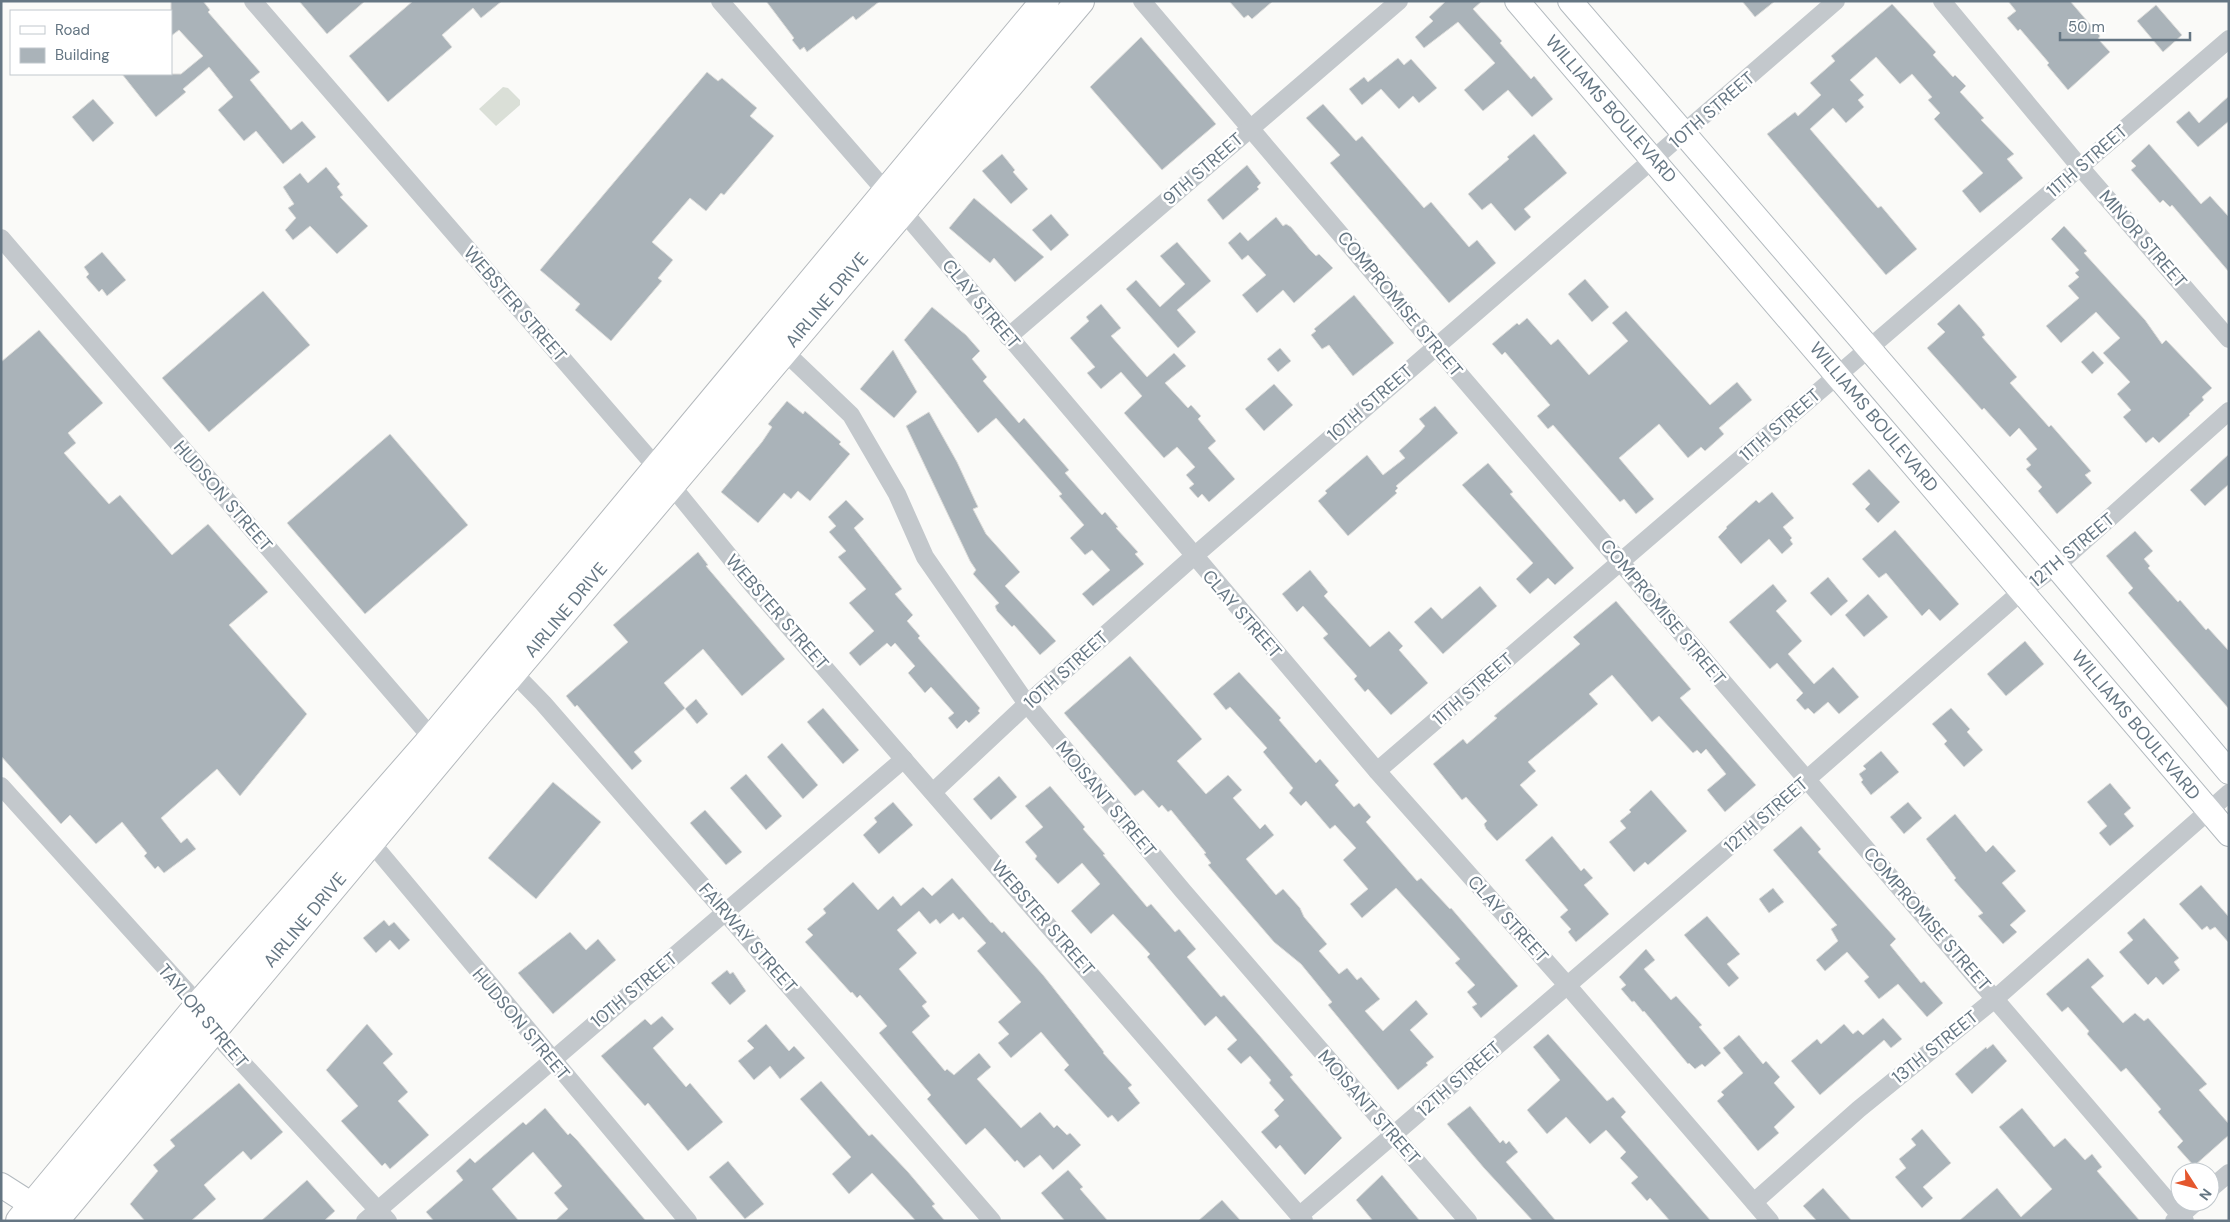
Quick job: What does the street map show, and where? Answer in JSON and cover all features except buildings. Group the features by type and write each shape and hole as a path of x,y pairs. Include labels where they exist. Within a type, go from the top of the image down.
{"highway":[{"name":"AIRLINE DRIVE","path":"664,477 784,351 1045,1"},
{"name":"AIRLINE DRIVE","path":"27,1212 199,1005 363,834 439,746 894,202 1080,1"},
{"name":"AIRLINE DRIVE","path":"55,1220 212,1030 363,834"}],"main road":[{"name":"WILLIAMS BOULEVARD","path":"1517,1 2229,834"},
{"path":"1570,1 1868,350 2056,566 2229,772"},
{"path":"1,1185 27,1212 55,1220"}],"street":[{"name":"WEBSTER STREET","path":"253,1 664,477 750,583 1302,1218"},
{"name":"CLAY STREET","path":"720,1 894,202 1193,557 1377,771 1567,985 1770,1221"},
{"name":"COMPROMISE STREET","path":"1142,1 1251,127 1435,346 1996,998 2180,1219"},
{"name":"9TH STREET","path":"1008,337 1399,1"},
{"name":"10TH STREET","path":"933,792 1027,704 1193,557 1836,1"},
{"name":"MINOR STREET","path":"1942,1 2080,167 2229,339"},
{"name":"11TH STREET","path":"1377,771 2229,39"},
{"name":"HUDSON STREET","path":"1,238 439,746"},
{"name":"MOISANT STREET","path":"784,351 851,415 897,494 925,557 1027,704 1183,891 1468,1221"},
{"name":"12TH STREET","path":"1302,1218 1394,1135 1807,780 2022,591 2056,566 2229,412"},
{"name":"FAIRWAY STREET","path":"506,665 725,912 992,1221"},
{"name":"10TH STREET","path":"377,1217 551,1060 904,760"},
{"name":"TAYLOR STREET","path":"1,786 199,1005 212,1030 377,1217"},
{"name":"13TH STREET","path":"1754,1202 1859,1110 1996,998 2229,793"},
{"name":"HUDSON STREET","path":"363,834 688,1221"}],"shaded area":[{"path":"503,87 508,88 520,100 520,105 496,126 479,109"}]}
